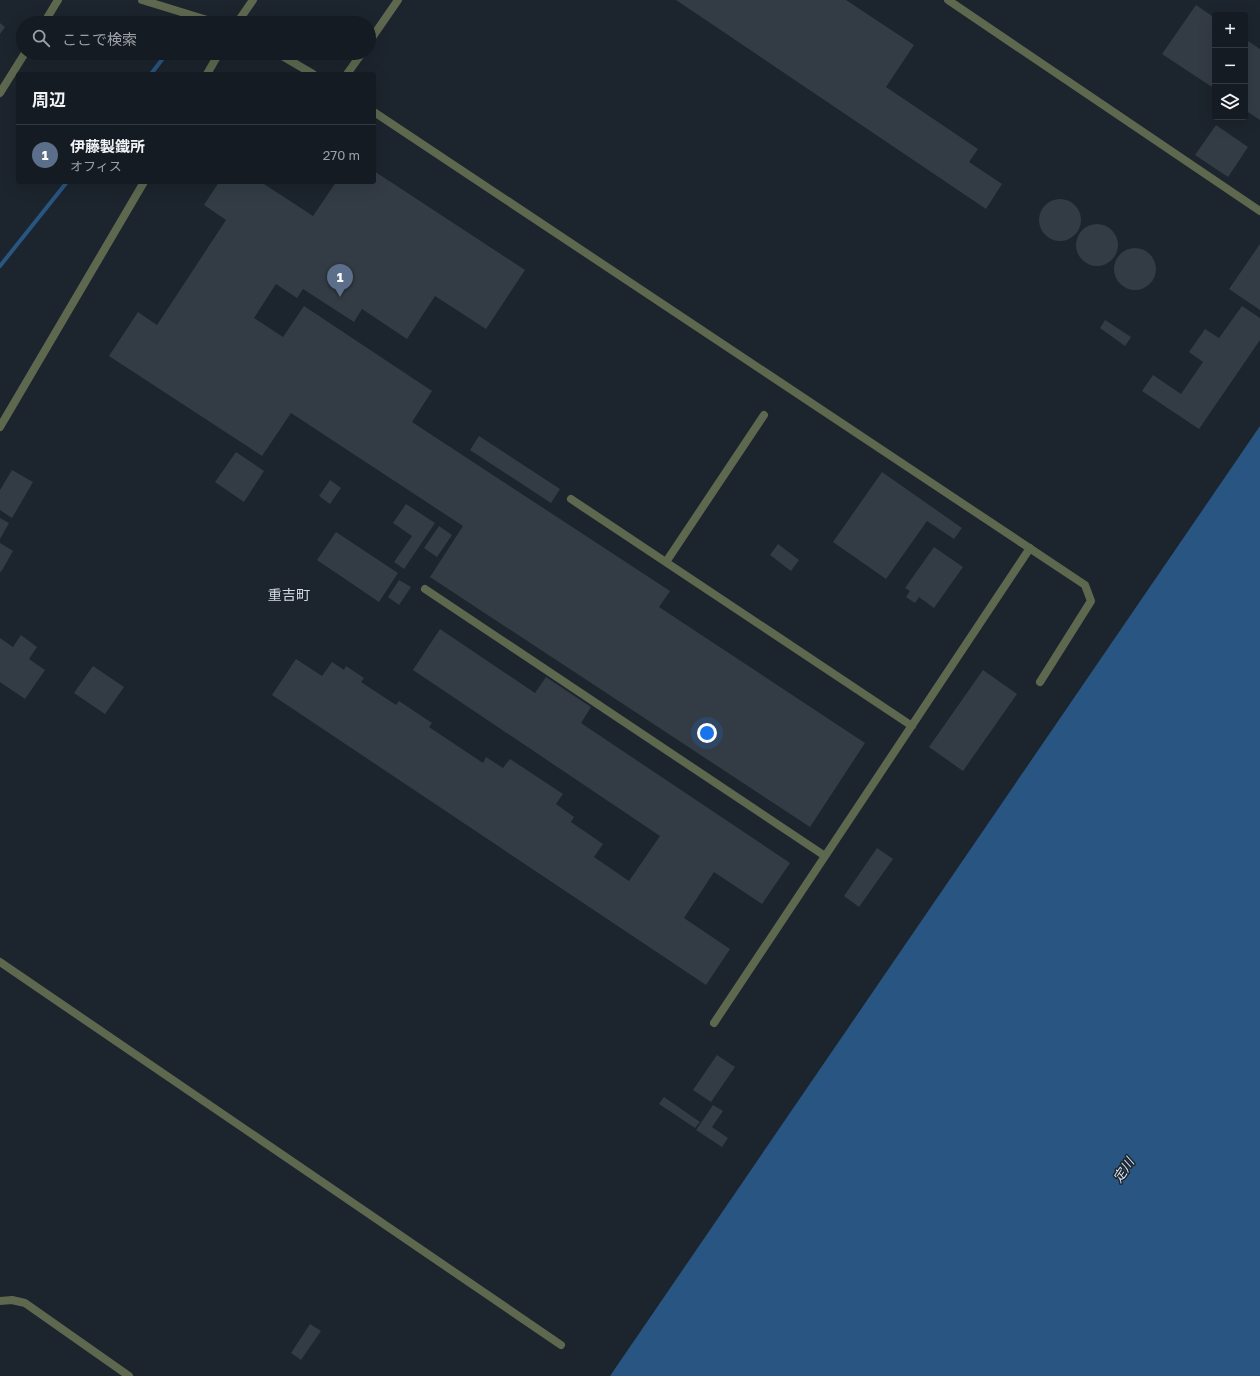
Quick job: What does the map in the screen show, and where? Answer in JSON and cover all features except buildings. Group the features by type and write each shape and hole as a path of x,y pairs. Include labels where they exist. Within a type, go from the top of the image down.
{"street":[{"path":"48,16 58,0"},
{"path":"142,0 194,16"},
{"path":"240,16 248,0"},
{"path":"242,16 253,0"},
{"path":"376,32 398,0"},
{"path":"948,0 1260,211"},
{"path":"0,93 21,60"},
{"path":"208,72 215,60"},
{"path":"289,60 310,72"},
{"path":"348,72 357,60"},
{"path":"376,113 1086,585 1091,601 1040,682"},
{"path":"0,427 143,184"},
{"path":"666,562 764,415"},
{"path":"571,499 912,726"},
{"path":"714,1023 1030,548"},
{"path":"425,589 825,856"},
{"path":"0,962 561,1345"},
{"path":"0,1301 12,1300 25,1303 129,1376"}],"water":[{"name":"定川","path":"1260,426 1260,1376 610,1376"}],"waterway":[{"path":"153,72 162,60"},
{"path":"0,266 65,184"}],"place":[{"name":"伊藤製鐵所","path":"340,297"}],"district":[{"name":"重吉町","path":"289,594"}]}
